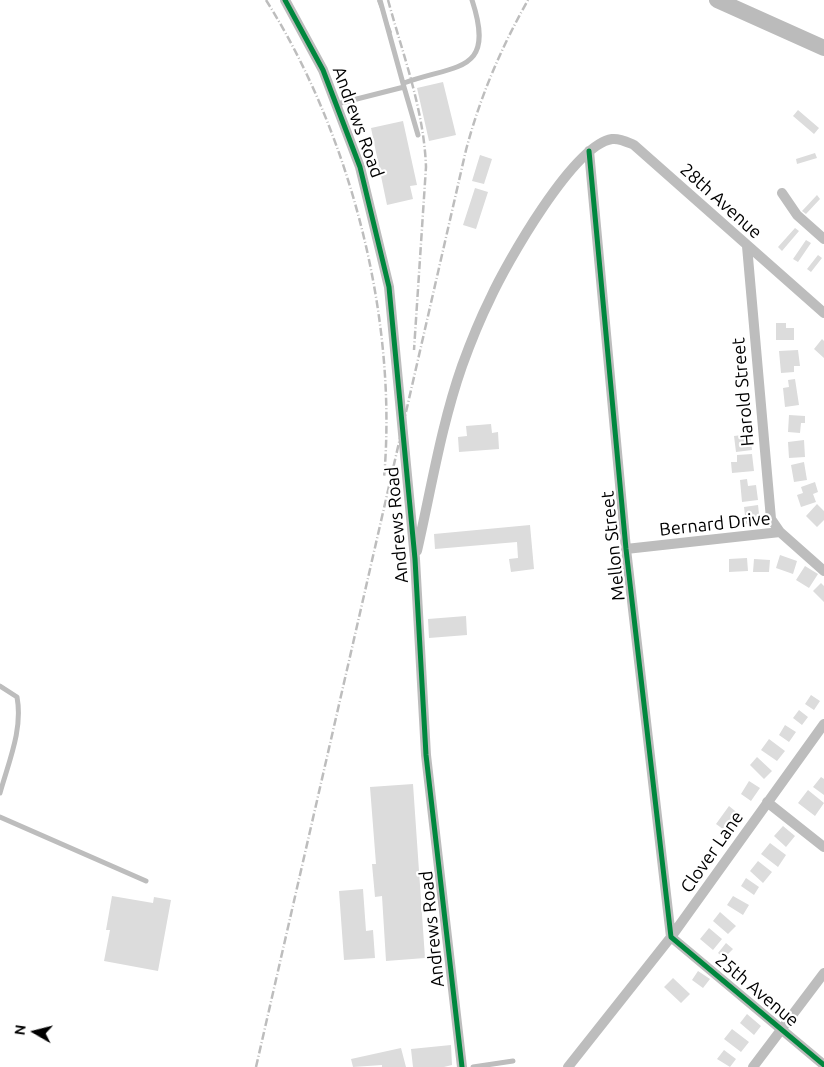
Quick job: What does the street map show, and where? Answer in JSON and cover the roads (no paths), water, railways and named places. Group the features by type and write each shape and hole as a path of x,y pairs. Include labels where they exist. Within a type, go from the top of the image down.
{"street":[{"name":"Andrews Road","path":"285,0 323,70 360,167 389,287 415,559 426,755 462,1067"},
{"name":"28th Avenue","path":"589,152 613,139 623,140 634,146 824,313"},
{"path":"415,559 444,431 462,367 489,300 516,250 558,187 589,152"},
{"name":"Mellon Street","path":"589,152 626,549 671,936"},
{"path":"782,193 796,215 824,239"},
{"name":"Harold Street","path":"746,246 770,519 780,532"},
{"name":"Bernard Drive","path":"626,549 780,532 824,571"},
{"name":"Clover Lane","path":"568,1067 671,936 824,724"},
{"path":"767,802 824,847"},
{"name":"25th Avenue","path":"671,936 824,1064"},
{"path":"753,1067 824,973"}],"lane":[{"path":"380,0 418,135"},
{"path":"336,104 404,85 456,69 466,64 477,50 480,32 472,0"},
{"path":"0,686 17,697 20,713 0,792"},
{"path":"0,817 146,881"},
{"path":"474,1067 513,1061"}],"waterway":[{"path":"717,0 824,48"}],"railway":[{"path":"266,0 296,53 322,109 344,169 362,230 375,292 383,355 386,417 384,478"},
{"path":"378,0 391,33"},
{"path":"388,0 417,104 426,167 414,350"},
{"path":"256,1067 466,150 492,73 528,0"}]}
